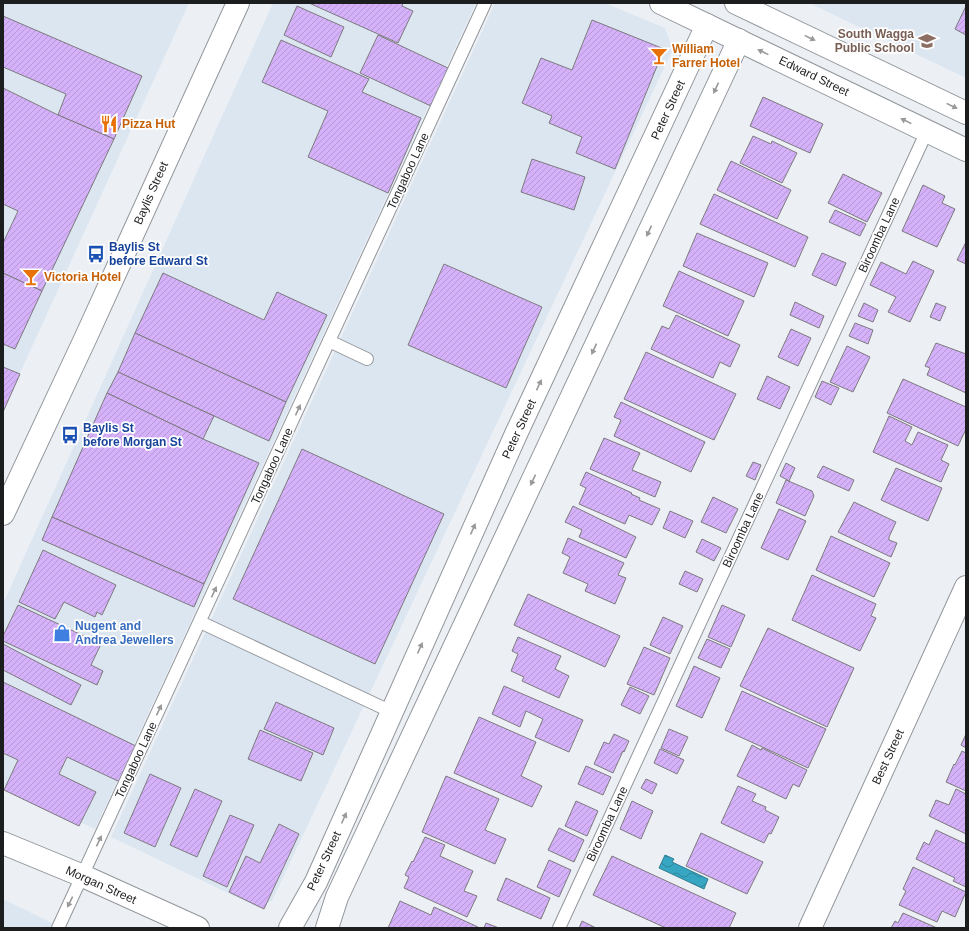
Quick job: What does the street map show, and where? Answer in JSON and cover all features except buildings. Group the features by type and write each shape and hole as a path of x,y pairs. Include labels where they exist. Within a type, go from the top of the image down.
{"main road":[{"name":"Baylis Street","path":"3,514 86,337 238,3"},
{"name":"Edward Street","path":"661,3 966,150"},
{"path":"736,3 966,113"},
{"name":"Peter Street","path":"290,928 316,882 516,434 707,26"},
{"path":"327,928 337,897 739,40"},
{"path":"629,194 660,208"},
{"path":"575,308 606,323"},
{"path":"516,434 547,450"},
{"path":"464,550 494,562"},
{"name":"Best Street","path":"810,928 966,587"},
{"path":"407,678 434,690"},
{"path":"355,793 381,804"},
{"name":"Morgan Street","path":"3,843 83,876 198,928"}],"lane":[{"name":"Tongaboo Lane","path":"58,928 485,3"},
{"name":"Biroomba Lane","path":"559,928 927,131"},
{"path":"329,341 368,359"},
{"path":"200,622 392,712"}],"shaded area":[{"path":"3,3 189,3 3,410"},
{"path":"273,3 476,3 95,829 3,787 3,604"},
{"path":"495,3 605,3 665,28 673,49 272,901 257,907 111,837"},
{"name":"South Wagga Public School","path":"809,3 966,3 966,78"},
{"path":"3,899 52,923 50,928 3,928"}],"water":[{"path":"665,855 674,859 672,862 708,879 704,889 659,868"}],"place":[{"name":"South Wagga Public School","path":"927,41"},
{"name":"William Farrer Hotel","path":"659,56"},
{"name":"Pizza Hut","path":"109,124"},
{"name":"Baylis St before Edward St","path":"96,254"},
{"name":"Victoria Hotel","path":"31,277"},
{"name":"Baylis St before Morgan St","path":"70,435"},
{"name":"Nugent and Andrea Jewellers","path":"62,633"}]}
